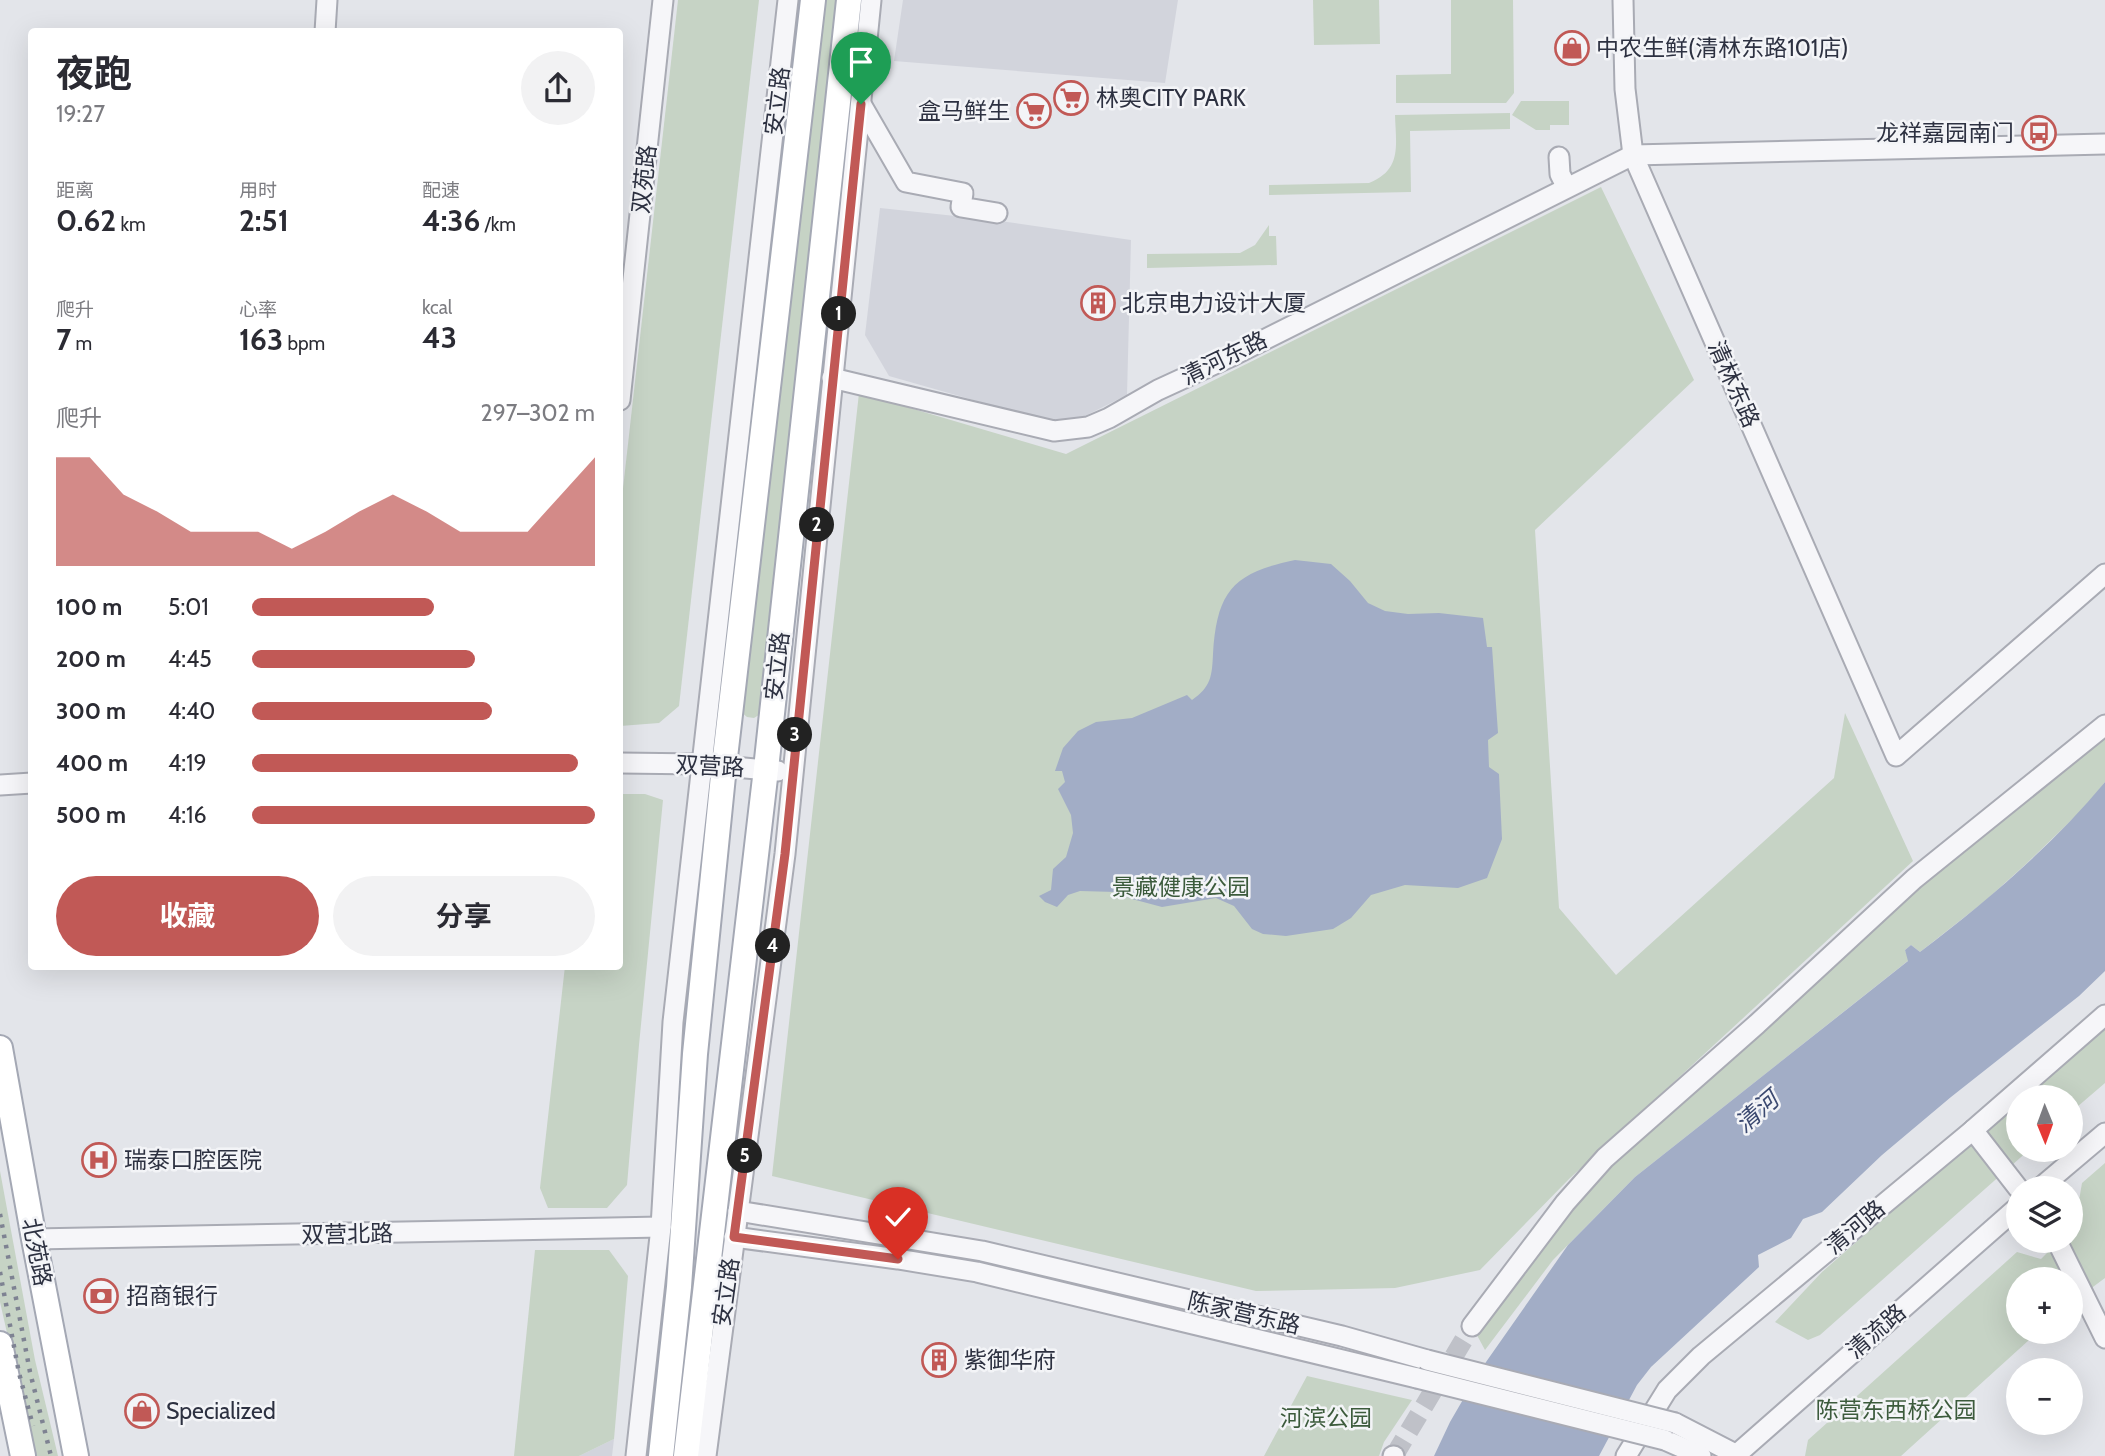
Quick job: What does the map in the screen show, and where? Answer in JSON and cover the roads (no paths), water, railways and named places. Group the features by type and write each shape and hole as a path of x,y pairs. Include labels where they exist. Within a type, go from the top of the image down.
{"main road":[{"name":"安立路","path":"661,1456 678,1287 712,765 813,0"},
{"name":"安立路","path":"686,1456 766,769 849,0"},
{"name":"北苑路","path":"0,1048 76,1456"},
{"path":"0,1343 23,1456"}],"street":[{"path":"326,28 327,0"},
{"name":"双苑路","path":"623,372 663,0"},
{"name":"安立路","path":"636,1456 661,1227 673,1023 712,765 788,0"},
{"name":"安立路","path":"706,1456 796,773 832,378 871,0"},
{"name":"清林东路","path":"1623,0 1625,89 1633,155 1896,756 2105,574"},
{"path":"861,104 906,182 963,192 961,207 997,213"},
{"path":"1633,155 2105,144"},
{"name":"清河东路","path":"832,378 1054,431 1088,427 1633,155"},
{"path":"1559,157 1563,180"},
{"path":"1472,1326 1565,1203 1605,1158 1757,1024 1914,879 2105,725"},
{"name":"双营路","path":"623,763 712,765 796,773"},
{"path":"0,785 28,783"},
{"name":"清河路","path":"1626,1456 1667,1390 1701,1356 1973,1130 2105,1015"},
{"path":"1973,1130 2009,1176"},
{"path":"2054,1176 2105,1133"},
{"name":"陈家营东路","path":"738,1212 982,1251 1342,1336 1670,1432 1737,1455"},
{"name":"清流路","path":"1737,1455 2006,1218"},
{"name":"双营北路","path":"34,1239 661,1227"},
{"name":"陈家营东路","path":"734,1237 977,1272 1418,1378 1670,1432 1701,1456"},
{"path":"2063,1253 2105,1338"}],"water":[{"path":"1295,560 1331,564 1368,603 1385,611 1483,618 1487,647 1492,647 1498,733 1488,740 1489,767 1499,774 1502,839 1487,878 1458,888 1405,885 1371,895 1351,918 1333,929 1286,936 1263,934 1252,929 1234,906 1216,898 1162,907 1116,892 1080,891 1068,895 1057,907 1045,902 1039,896 1051,890 1053,869 1066,857 1073,833 1071,815 1058,789 1065,782 1062,771 1055,771 1063,748 1078,731 1096,722 1132,718 1187,695 1192,700 1209,680 1219,615 1232,588 1257,571"},
{"name":"清河","path":"2105,782 2105,971 2079,996 1882,1155 1822,1212 1803,1219 1791,1238 1758,1255 1759,1267 1651,1367 1637,1385 1599,1456 1434,1456 1479,1372 1568,1245 1635,1177 1908,961 1905,950 1911,945 1920,952 1994,893 2063,829"}],"tunnel":[{"path":"1394,1456 1472,1326"}],"railway":[{"path":"0,1214 30,1372 51,1456"},
{"path":"0,1272 19,1373 33,1426"}],"place":[{"name":"中农生鲜(清林东路101店)","path":"1572,48"},
{"name":"林奥CITY PARK","path":"1071,98"},
{"name":"盒马鲜生","path":"1034,111"},
{"name":"龙祥嘉园南门","path":"2039,133"},
{"name":"北京电力设计大厦","path":"1098,303"},
{"name":"瑞泰口腔医院","path":"99,1160"},
{"name":"招商银行","path":"101,1296"},
{"name":"紫御华府","path":"939,1360"},
{"name":"Specialized","path":"142,1411"}],"park label":[{"name":"景藏健康公园","path":"1181,887"},
{"name":"陈营东西桥公园","path":"1896,1410"},
{"name":"河滨公园","path":"1326,1418"}]}
